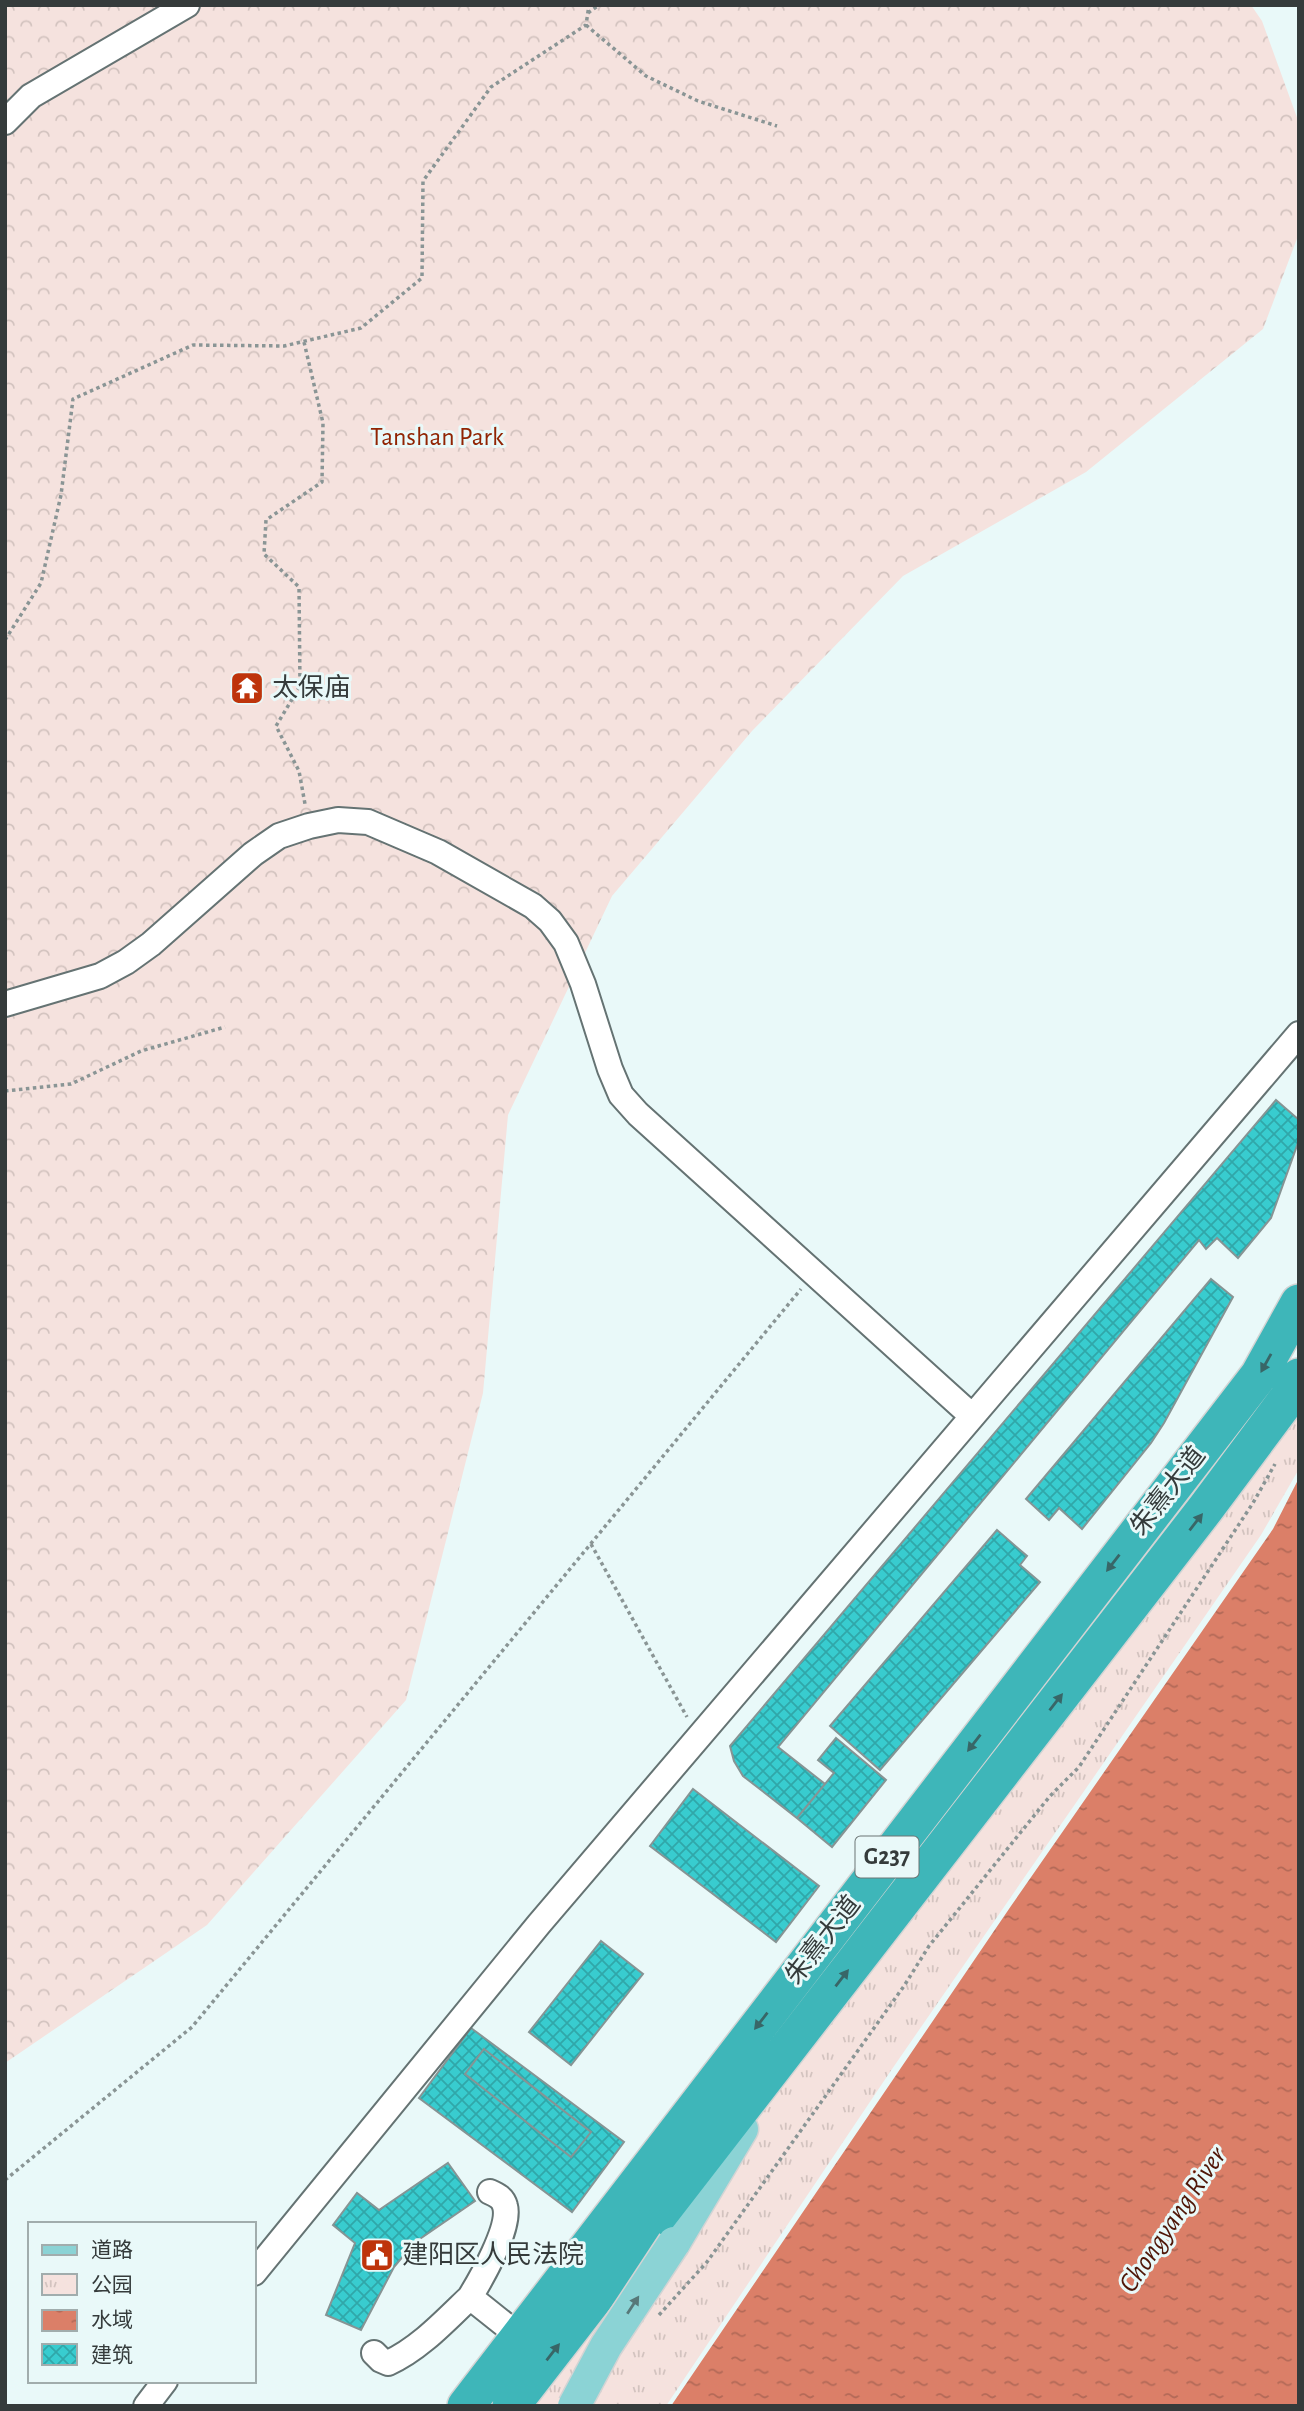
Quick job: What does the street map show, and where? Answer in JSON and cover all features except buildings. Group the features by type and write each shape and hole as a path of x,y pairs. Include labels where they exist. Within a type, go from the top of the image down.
{"highway":[{"name":"朱熹大道","path":"466,2406 1259,1375 1299,1303"},
{"name":"朱熹大道","path":"511,2406 1206,1508 1288,1398 1299,1377"}],"main road":[{"path":"574,2406 606,2346 674,2243 797,2037"}],"street":[{"path":"5,122 31,96 187,5"},
{"path":"5,1004 100,976 126,962 151,944 253,854 279,836 338,820 368,822 438,852 533,906 550,921 566,943 583,984 621,1095 638,1114 972,1416"},
{"path":"256,2271 539,1924 1299,1034"},
{"path":"374,2353 388,2363 399,2358 433,2332 471,2297 501,2234 506,2213 505,2204 499,2196 490,2192"},
{"path":"471,2297 519,2336"},
{"path":"146,2406 163,2383"}],"path":[{"path":"5,640 41,583 61,495 73,399 193,345 284,346 361,328 422,278 423,181 491,87 586,25 589,5"},
{"path":"588,13 599,5"},
{"path":"586,25 646,76 698,101 777,126"},
{"path":"304,341 323,423 322,482 266,520 264,554 299,587 300,686 276,726 299,771 309,826"},
{"path":"5,1091 71,1084 141,1052 225,1027"},
{"path":"5,2180 192,2027 815,1273"},
{"path":"654,2320 706,2262 904,1986 929,1946 1050,1796 1079,1767 1240,1524 1278,1459"},
{"path":"592,1544 698,1737"}],"green space":[{"name":"Tanshan Park","path":"5,5 1251,5 1262,21 1299,123 1298,236 1263,329 1086,472 903,576 752,731 612,896 508,1115 483,1393 406,1700 207,1925 5,2063"},
{"path":"1299,1391 1299,1469 1261,1535 890,2072 666,2406 529,2406"}],"water":[{"name":"Chongyang River","path":"1299,1478 1299,2406 671,2406 1011,1906 1273,1529"}],"place":[{"name":"太保庙","path":"247,688"},
{"name":"建阳区人民法院","path":"377,2255"}]}
